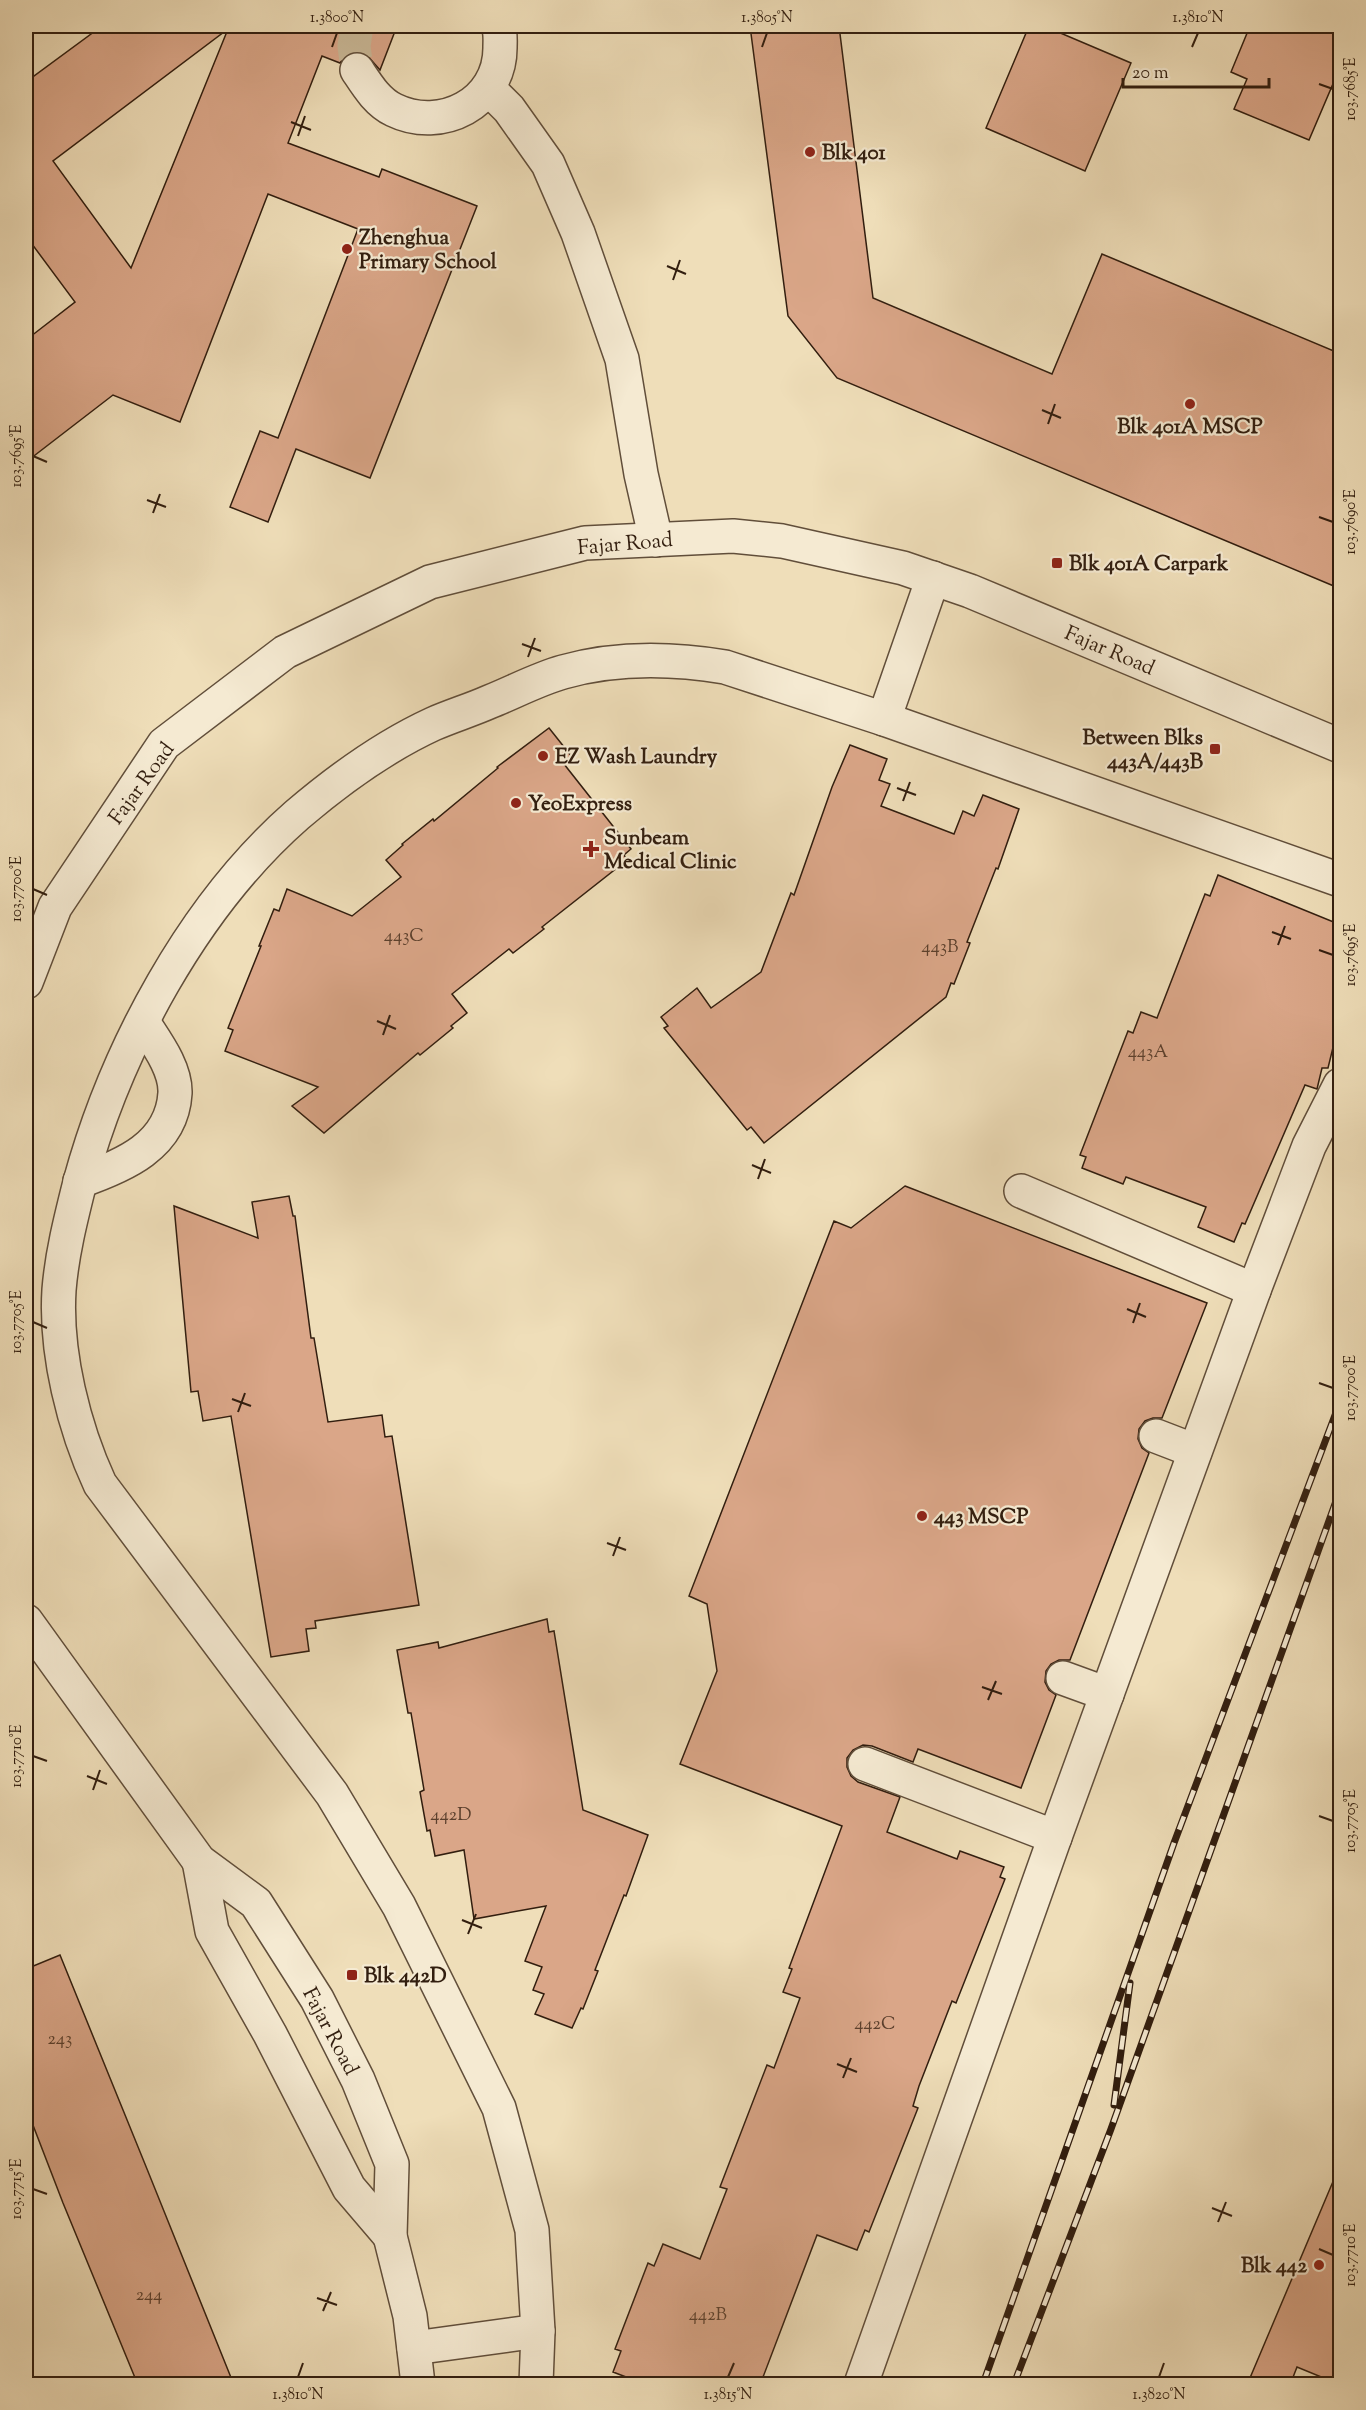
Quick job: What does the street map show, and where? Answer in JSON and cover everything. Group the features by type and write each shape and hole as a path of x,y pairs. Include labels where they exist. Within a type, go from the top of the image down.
{"street":[{"path":"357,70 371,92 392,110 417,118 444,118 469,106 488,88 500,60 498,26"},
{"path":"488,88 508,109 548,164 578,233 622,359 641,474 656,540"},
{"name":"Fajar Road","path":"26,982 55,907 164,744 277,657 430,582 585,543 733,536 782,541 903,568 970,591 1341,746"},
{"path":"884,719 933,578"},
{"path":"536,2385 538,2331 532,2230 499,2108 399,1906 314,1769 100,1484 75,1418 59,1324 59,1291 68,1227 80,1181 105,1105 143,1022 201,924 271,840 339,782 387,748 433,724 560,673 582,667 637,659 701,663 725,667 884,719 1341,880"},
{"path":"80,1181 111,1170 137,1156 155,1141 168,1119 175,1092 170,1068 143,1022"},
{"path":"861,2385 1055,1837 1254,1290 1309,1146 1341,1085"},
{"path":"1021,1191 1254,1290"},
{"path":"1156,1436 1195,1450"},
{"name":"Fajar Road","path":"26,1621 199,1861 256,1903 317,1999 358,2080 392,2164 390,2236 410,2316 418,2385"},
{"path":"1063,1678 1107,1694"},
{"path":"865,1764 1055,1837"},
{"name":"Fajar Road","path":"199,1861 212,1931 270,2034 349,2188 390,2236"},
{"path":"414,2348 538,2331"}],"building":[{"path":"102,26 397,26 380,70 365,53 355,51 347,54 340,63 322,56 288,143 379,177 382,169 477,206 370,478 296,449 268,522 230,507 260,431 278,438 358,229 268,194 180,422 113,395 26,462 26,340 75,302 26,236 26,82","holes":["228,29 131,268 53,161"]},
{"path":"750,26 839,26 873,298 1052,374 1102,254 1341,354 1341,589 837,378 788,316"},
{"path":"1029,26 1044,26 1131,63 1085,171 986,128"},
{"path":"1250,26 1341,26 1341,65 1309,140 1234,109 1247,79 1231,72"},
{"path":"549,728 572,757 564,764 631,849 624,855 627,860 542,927 544,929 513,953 509,949 452,994 467,1013 451,1026 453,1028 420,1055 418,1053 324,1133 292,1106 318,1087 225,1051 233,1030 228,1028 274,909 279,911 287,889 352,916 401,877 386,860 402,844"},
{"path":"850,745 887,759 879,780 890,784 881,806 954,834 963,811 974,816 983,795 1019,809 998,869 996,868 967,942 970,943 954,984 951,983 946,997 764,1143 751,1127 747,1130 664,1028 668,1026 661,1017 697,988 711,1008 761,972 791,893 794,895 832,787"},
{"path":"1218,875 1341,925 1341,991 1333,1024 1338,1027 1328,1068 1322,1068 1317,1089 1305,1085 1245,1224 1242,1223 1234,1242 1198,1227 1206,1207 1126,1177 1123,1184 1082,1168 1086,1157 1080,1155 1128,1031 1133,1033 1141,1012 1157,1018 1205,894 1210,896"},
{"name":"443 MSCP","path":"905,1186 1207,1303 1162,1418 1145,1421 1139,1429 1138,1439 1142,1448 1149,1453 1070,1660 1059,1660 1051,1664 1046,1671 1045,1682 1049,1690 1056,1695 1021,1788 918,1749 913,1762 872,1746 863,1745 853,1750 847,1758 847,1767 851,1776 858,1782 900,1797 887,1832 957,1859 960,1851 1004,1867 1000,1877 1005,1879 956,2003 952,2001 919,2086 913,2106 918,2108 869,2232 865,2230 857,2250 817,2235 760,2385 647,2385 613,2372 621,2351 615,2349 648,2263 654,2266 663,2244 700,2259 727,2189 720,2187 767,2065 774,2068 800,1998 783,1992 792,1969 789,1968 842,1826 680,1764 717,1671 707,1604 689,1596 834,1221 851,1228"},
{"path":"289,1196 293,1216 295,1216 311,1338 314,1338 328,1422 382,1415 385,1437 392,1436 419,1605 315,1621 316,1628 306,1629 309,1651 271,1657 231,1416 203,1421 198,1391 191,1392 174,1206 258,1238 252,1202"},
{"path":"547,1619 549,1632 554,1631 583,1810 648,1835 626,1896 624,1895 595,1970 598,1971 583,2009 581,2008 572,2028 535,2014 544,1994 533,1990 542,1967 525,1961 546,1906 474,1919 464,1850 435,1856 430,1830 427,1831 420,1792 424,1790 411,1713 408,1713 397,1650 438,1642 439,1648"},
{"path":"60,1955 234,2385 138,2385 63,2203 26,2107 26,1969"},
{"name":"Blk 442","path":"1340,2165 1341,2360 1331,2381 1297,2367 1290,2385 1247,2385"}],"tunnel":[{"path":"357,26 354,46 357,70"}],"railway":[{"path":"983,2384 1174,1843 1340,1402"},
{"path":"1014,2384 1111,2129 1340,1490"},
{"path":"1114,2105 1130,1983"}],"place":[{"name":"Blk 401","path":"810,152"},
{"name":"Zhenghua Primary School","path":"347,249"},
{"name":"Blk 401A MSCP","path":"1190,404"},
{"name":"Blk 401A Carpark","path":"1057,563"},
{"name":"Between Blks 443A/443B","path":"1215,749"},
{"name":"EZ Wash Laundry","path":"543,756"},
{"name":"YeoExpress","path":"516,803"},
{"name":"Sunbeam Medical Clinic","path":"591,849"},
{"name":"443 MSCP","path":"922,1516"},
{"name":"Blk 442D","path":"352,1975"},
{"name":"Blk 442","path":"1319,2265"}]}
